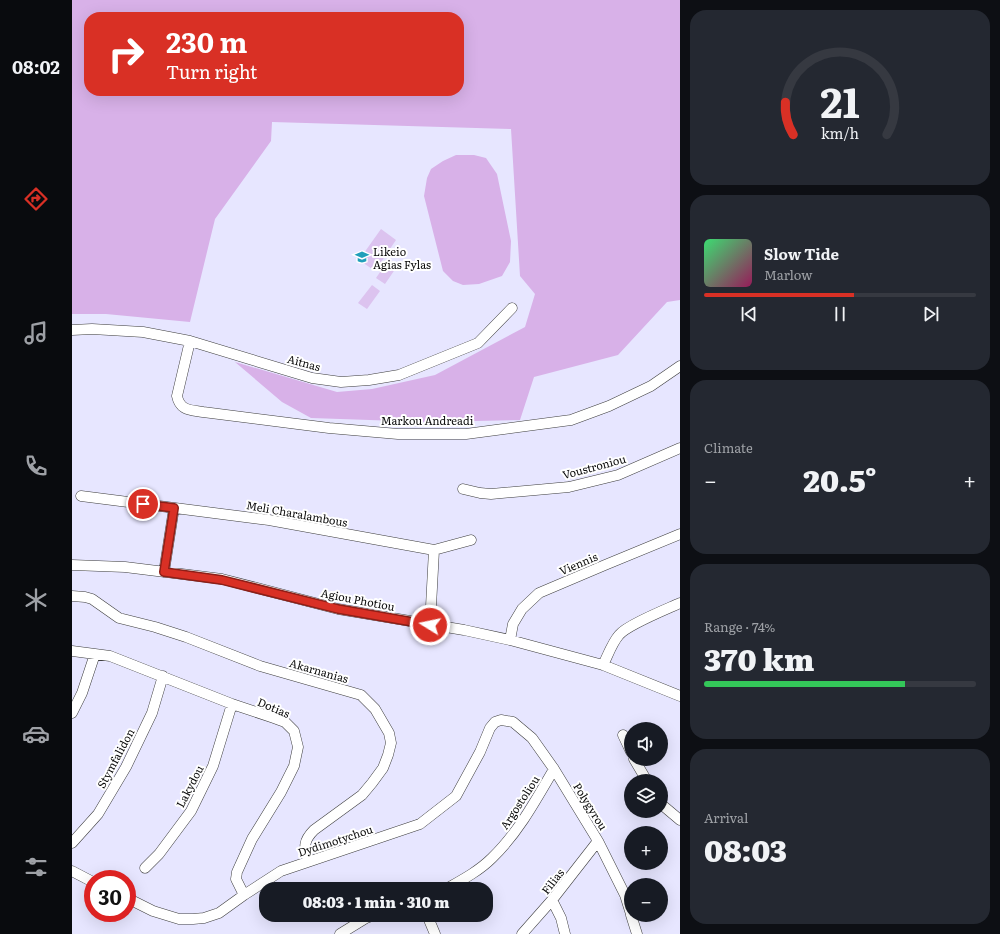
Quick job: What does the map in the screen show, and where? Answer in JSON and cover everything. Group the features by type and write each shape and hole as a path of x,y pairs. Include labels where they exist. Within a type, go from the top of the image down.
{"street":[{"name":"Aitnas","path":"72,330 92,329 143,332 190,341 312,378 341,382 369,380 399,375 478,343 512,308"},
{"name":"Markou Andreadi","path":"190,341 177,396 178,402 183,407 203,412 329,428 398,434 466,434 571,420 610,406 650,386 680,366"},
{"name":"Voustroniou","path":"463,489 491,494 569,487 618,474 680,448"},
{"name":"Meli Charalambous","path":"81,496 270,520 434,550"},
{"path":"164,572 174,508"},
{"name":"Viennis","path":"510,640 513,624 522,609 539,593 680,534"},
{"path":"430,625 434,550 471,540"},
{"name":"Agiou Photiou","path":"72,565 125,567 222,580 338,609 464,630 510,640 603,665 680,696"},
{"name":"Akarnanias","path":"72,596 85,597 92,600 119,618 186,637 260,666 361,695 375,709 389,733 391,743 383,768 362,795 308,836 305,841 305,848 308,861"},
{"path":"603,665 619,634 635,624 680,603"},
{"name":"Dotias","path":"72,651 110,656 232,704 285,722 294,731 298,747 294,766 281,792 252,839 237,872 236,880 244,895"},
{"path":"72,713 82,694 95,654"},
{"name":"Stymfalidon","path":"72,843 98,814 126,767 152,713 163,676"},
{"name":"Lakydou","path":"145,868 159,854 191,811 213,766 232,704"},
{"name":"Dydimotychou","path":"136,902 154,911 179,919 193,920 219,913 281,871 420,824 456,796 480,752 490,728 495,722 501,720 513,722"},
{"name":"Polygyrou","path":"513,722 532,738 554,769 598,840 624,893"},
{"name":"Argostoliou","path":"459,882 470,876 492,859 515,833 554,769"},
{"path":"668,810 680,820"},
{"name":"Filias","path":"522,934 552,900 598,840"},
{"path":"72,871 84,877"},
{"path":"552,900 561,918 565,934"},
{"path":"340,934 360,922"},
{"path":"431,922 435,934"},
{"name":"Polygyrou","path":"633,922 637,934"}],"shaded area":[{"path":"72,0 680,0 680,300 667,302 618,355 534,377 520,420 428,422 311,418 282,402 235,362 337,392 372,389 435,375 525,327 535,294 520,276 511,129 272,122 271,141 215,219 190,322 106,314 72,314"},
{"path":"456,155 474,155 486,158 497,174 511,241 510,262 502,276 479,284 463,285 453,281 443,271 424,196 427,178 431,169"},
{"path":"381,229 396,240 375,271 359,260"},
{"path":"389,259 398,265 385,284 376,278"},
{"path":"372,285 380,291 367,309 358,303"}],"place":[{"name":"Likeio Agias Fylas","path":"362,257"}],"route":[{"path":"143,504 174,508 164,572 222,580 338,609 430,625"}]}
